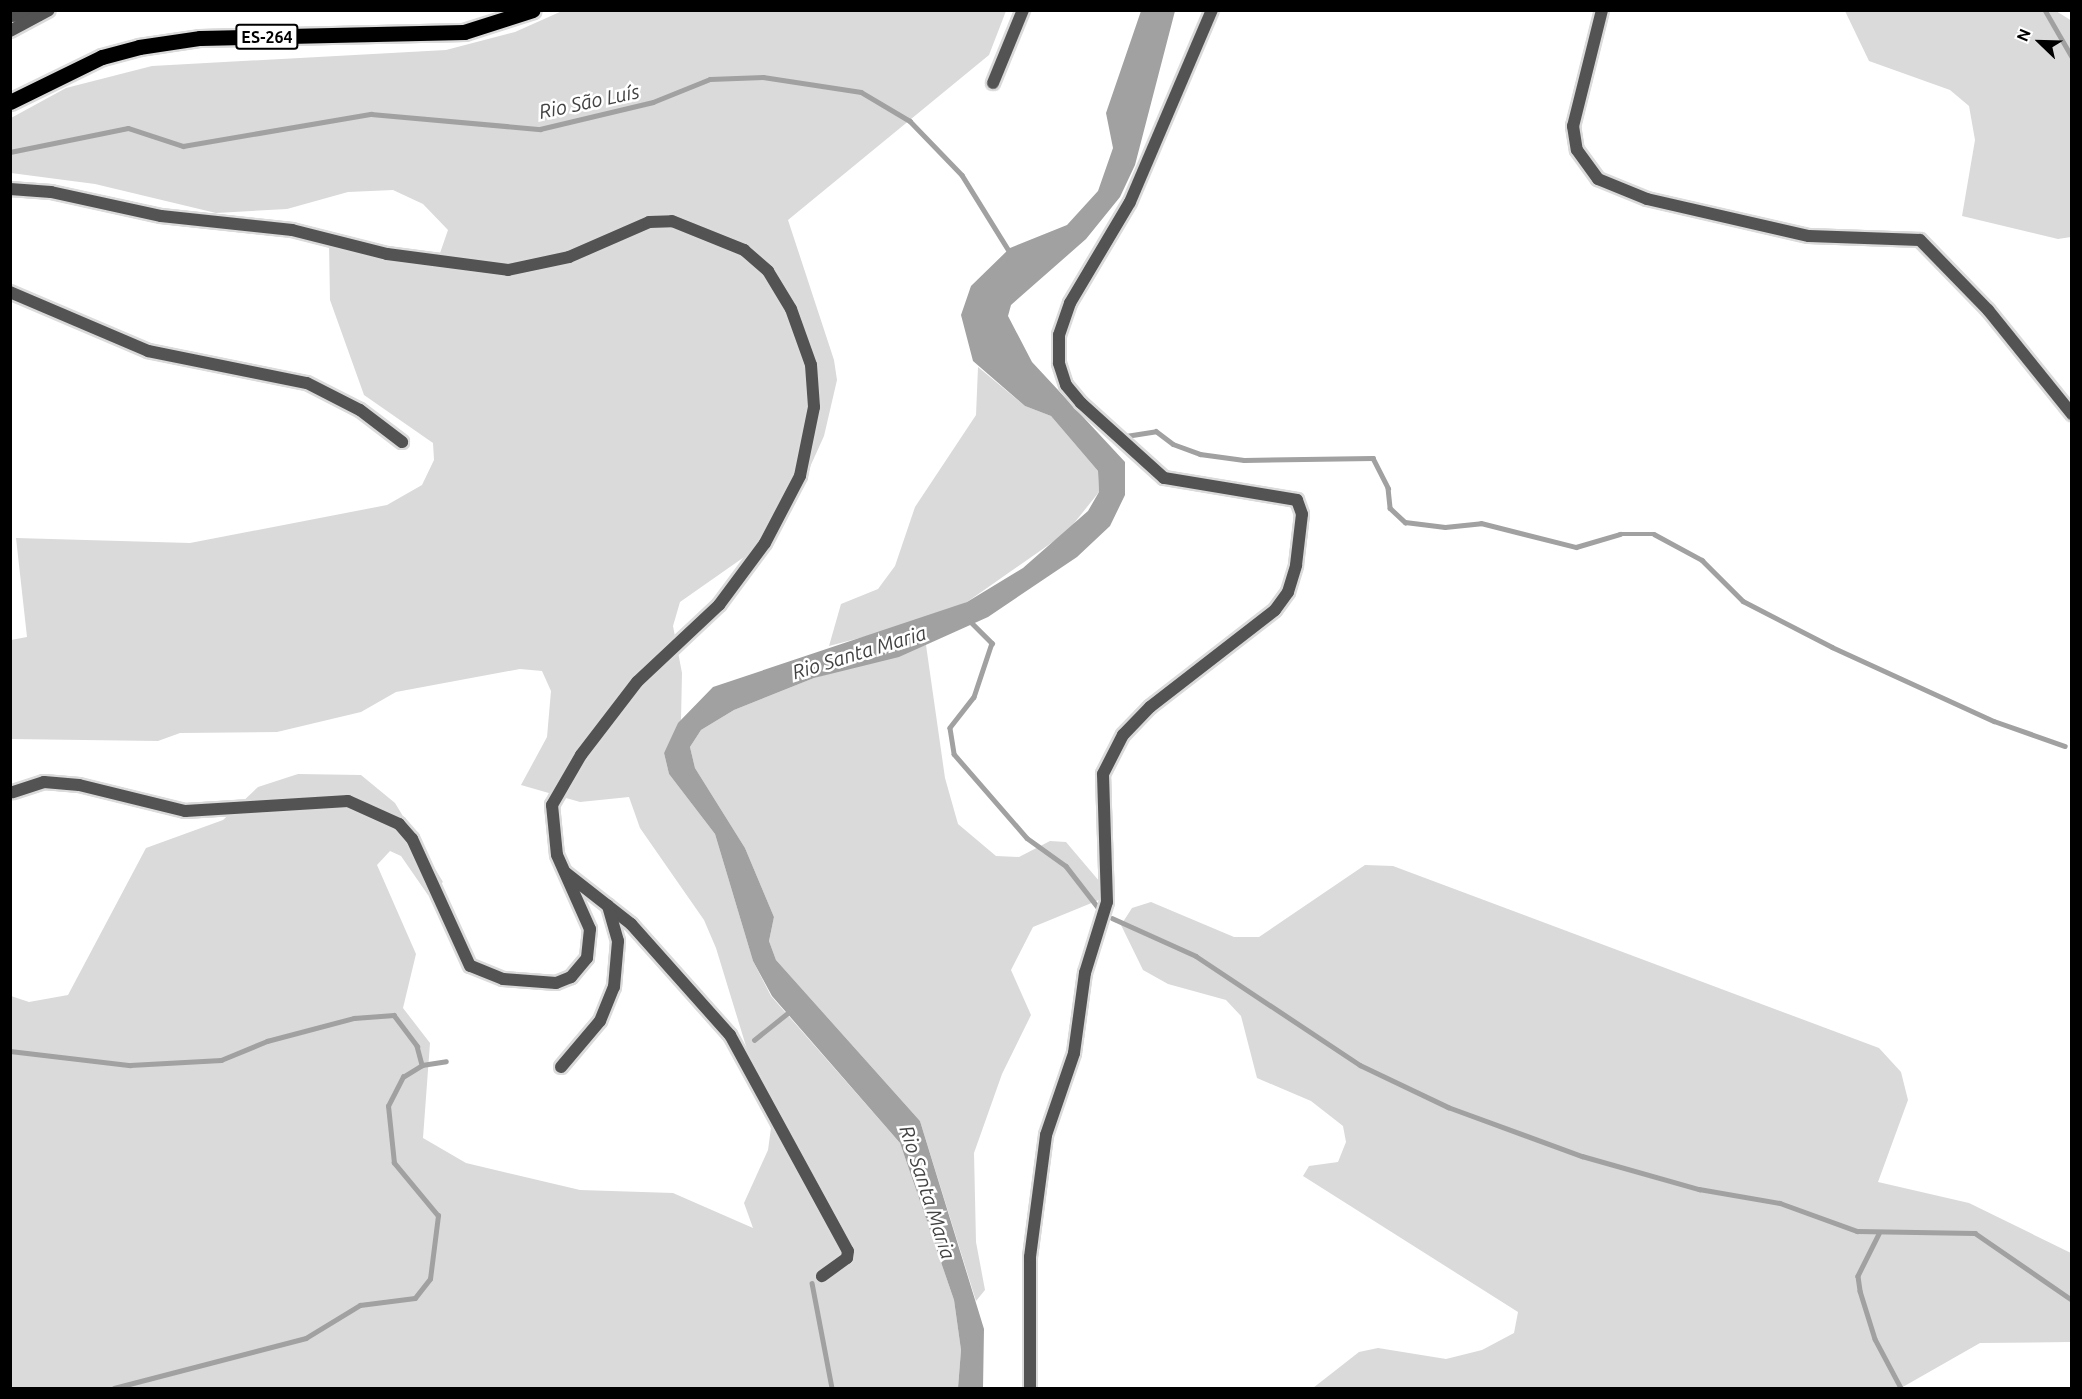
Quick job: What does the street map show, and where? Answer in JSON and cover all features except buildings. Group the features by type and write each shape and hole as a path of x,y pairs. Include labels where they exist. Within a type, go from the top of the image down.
{"main road":[{"name":"ES-264","path":"10,102 102,57 139,47 200,38 464,32 533,10"}],"street":[{"path":"993,83 1023,10"},
{"path":"1030,1389 1030,1257 1045,1147 1074,1053 1081,993 1107,902 1103,774 1122,735 1150,707 1279,605 1296,565 1302,514 1297,500 1164,478 1081,403 1066,385 1059,363 1059,335 1070,303 1130,202 1212,10"},
{"path":"1602,10 1573,126 1577,150 1598,179 1647,199 1809,236 1920,240 1989,310 2072,414"},
{"path":"10,16 45,13"},
{"path":"10,32 45,13"},
{"path":"10,189 51,192 161,216 292,230 387,254 508,270 569,257 649,222 672,221 744,250 768,271 791,309 811,365 814,407 800,476 765,543 719,605 637,682 563,781 552,817 565,873 590,929 582,967 556,983 503,979 464,960 412,839 399,824 366,808 336,799 185,811 79,786 45,782 13,792"},
{"path":"10,292 148,351 307,383 360,411 402,442"},
{"path":"565,873 607,904 730,1035 848,1251 847,1258 822,1276"},
{"path":"561,1067 600,1021 614,987 618,941 607,904"}],"shaded area":[{"path":"562,11 1006,11 989,55 788,220 834,360 837,380 824,436 791,509 757,548 680,602 673,626 682,673 681,720 664,753 669,774 715,834 753,961 771,996 900,1143 954,1300 961,1350 958,1388 11,1388 11,996 29,1002 68,995 146,848 223,820 258,787 298,774 361,775 395,803 443,882 428,895 401,856 390,851 377,865 416,954 403,1008 430,1043 423,1138 466,1163 580,1190 673,1193 753,1228 744,1203 768,1150 771,1128 716,948 704,920 640,828 629,797 580,802 521,785 547,737 551,691 542,671 520,669 396,692 361,712 277,732 180,733 158,741 11,739 11,640 27,637 16,538 190,543 387,505 422,485 434,460 433,443 364,395 330,300 329,243 396,262 426,261 439,256 448,230 423,204 393,190 348,192 287,209 216,213 95,184 11,173 11,118 66,88 152,66 446,50 515,32"},
{"path":"1845,11 2056,11 2072,21 2071,237 2058,239 1962,216 1975,140 1969,106 1950,90 1869,61"},
{"path":"978,367 1025,406 1051,416 1098,471 1099,492 1067,532 967,602 921,622 829,646 841,604 878,589 895,566 915,507 976,415"},
{"path":"926,645 945,778 958,824 996,856 1019,857 1050,841 1066,842 1111,895 1033,927 1011,970 1031,1015 1002,1074 974,1153 976,1242 985,1290 976,1301 920,1121 776,960 769,941 774,917 745,848 695,768 690,747 701,730 734,710 814,678"},
{"path":"1365,865 1393,866 1879,1048 1901,1072 1908,1100 1878,1182 1969,1203 2071,1253 2071,1342 1980,1343 1901,1388 1313,1388 1359,1352 1378,1348 1446,1359 1482,1350 1514,1333 1518,1312 1303,1176 1309,1166 1338,1162 1346,1142 1343,1126 1311,1101 1257,1078 1241,1016 1226,1000 1168,984 1143,970 1121,925 1132,908 1151,902 1234,937 1259,937"}],"water":[{"name":"Rio Santa Maria","path":"1141,11 1175,11 1135,165 1120,197 1086,239 1011,305 1008,316 1032,362 1125,462 1125,495 1110,526 1077,557 988,617 899,657 814,678 734,710 701,730 690,747 695,768 745,848 774,917 769,941 776,960 920,1121 984,1329 983,1388 958,1388 961,1350 954,1300 900,1143 772,996 753,961 715,834 669,774 664,753 678,723 713,687 967,602 1023,568 1088,511 1099,492 1098,471 1051,416 1025,406 973,361 961,315 971,286 1010,248 1067,225 1098,191 1113,148 1106,113"}],"waterway":[{"path":"2045,10 2072,57"},
{"name":"Rio São Luís","path":"10,152 128,128 183,146 371,114 540,129 653,102 710,79 763,77 861,92 910,121 962,175 1011,254"},
{"path":"1126,436 1156,431 1173,444 1200,454 1244,460 1373,458 1388,488 1390,508 1405,522 1445,527 1481,523 1576,547 1620,534 1654,534 1702,560 1743,601 1832,647 1994,721 2065,746"},
{"path":"969,620 992,643 974,697 950,728 954,754 1027,838 1066,866 1097,906"},
{"path":"1112,918 1196,956 1360,1065 1448,1107 1582,1156 1699,1189 1780,1203 1857,1231 1975,1233 2072,1300"},
{"path":"754,1040 789,1012"},
{"path":"10,1051 130,1065 221,1060 267,1041 354,1018 394,1015 417,1046 422,1065"},
{"path":"114,1388 306,1338 360,1305 415,1298 430,1279 438,1216 394,1163 388,1106 403,1077 422,1065 446,1061"},
{"path":"1879,1234 1858,1276 1860,1291 1875,1339 1901,1388"},
{"path":"812,1283 832,1388"}]}
